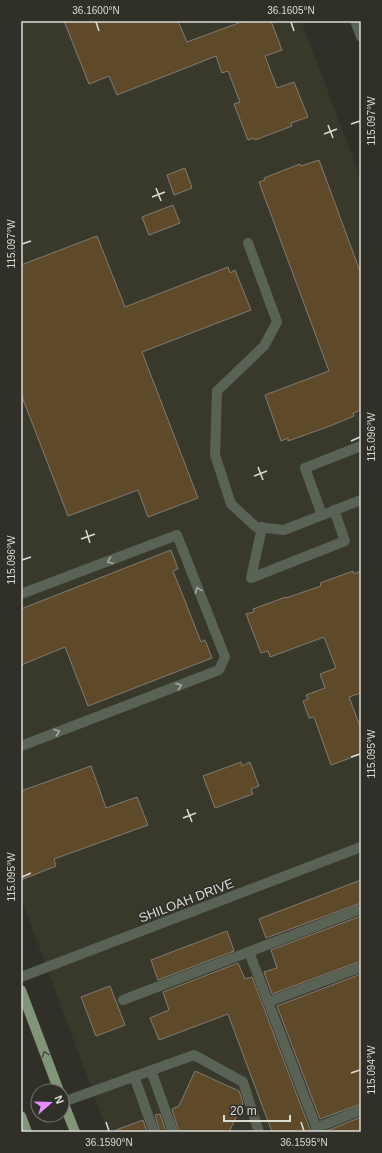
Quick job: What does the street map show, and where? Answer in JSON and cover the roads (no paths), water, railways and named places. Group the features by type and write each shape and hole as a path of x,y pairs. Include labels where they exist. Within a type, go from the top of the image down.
{"main road":[{"path":"21,990 56,1083"},
{"path":"21,1116 27,1132"},
{"path":"70,1120 75,1132"}],"street":[{"path":"355,21 361,37"},
{"path":"248,243 277,322 264,346 217,391 215,455 232,504 256,527 284,530 361,500"},
{"path":"322,515 305,468 361,446"},
{"path":"262,527 251,578 345,541 334,510"},
{"path":"21,594 177,536 225,657 219,670 21,746"},
{"name":"SHILOAH DRIVE","path":"21,977 361,847"},
{"path":"123,1000 361,909"},
{"path":"250,952 317,1130 361,1110"},
{"path":"268,1002 361,966"},
{"path":"70,1098 194,1055 243,1082 259,1132"},
{"path":"150,1070 173,1132"},
{"path":"134,1076 154,1132"}]}
